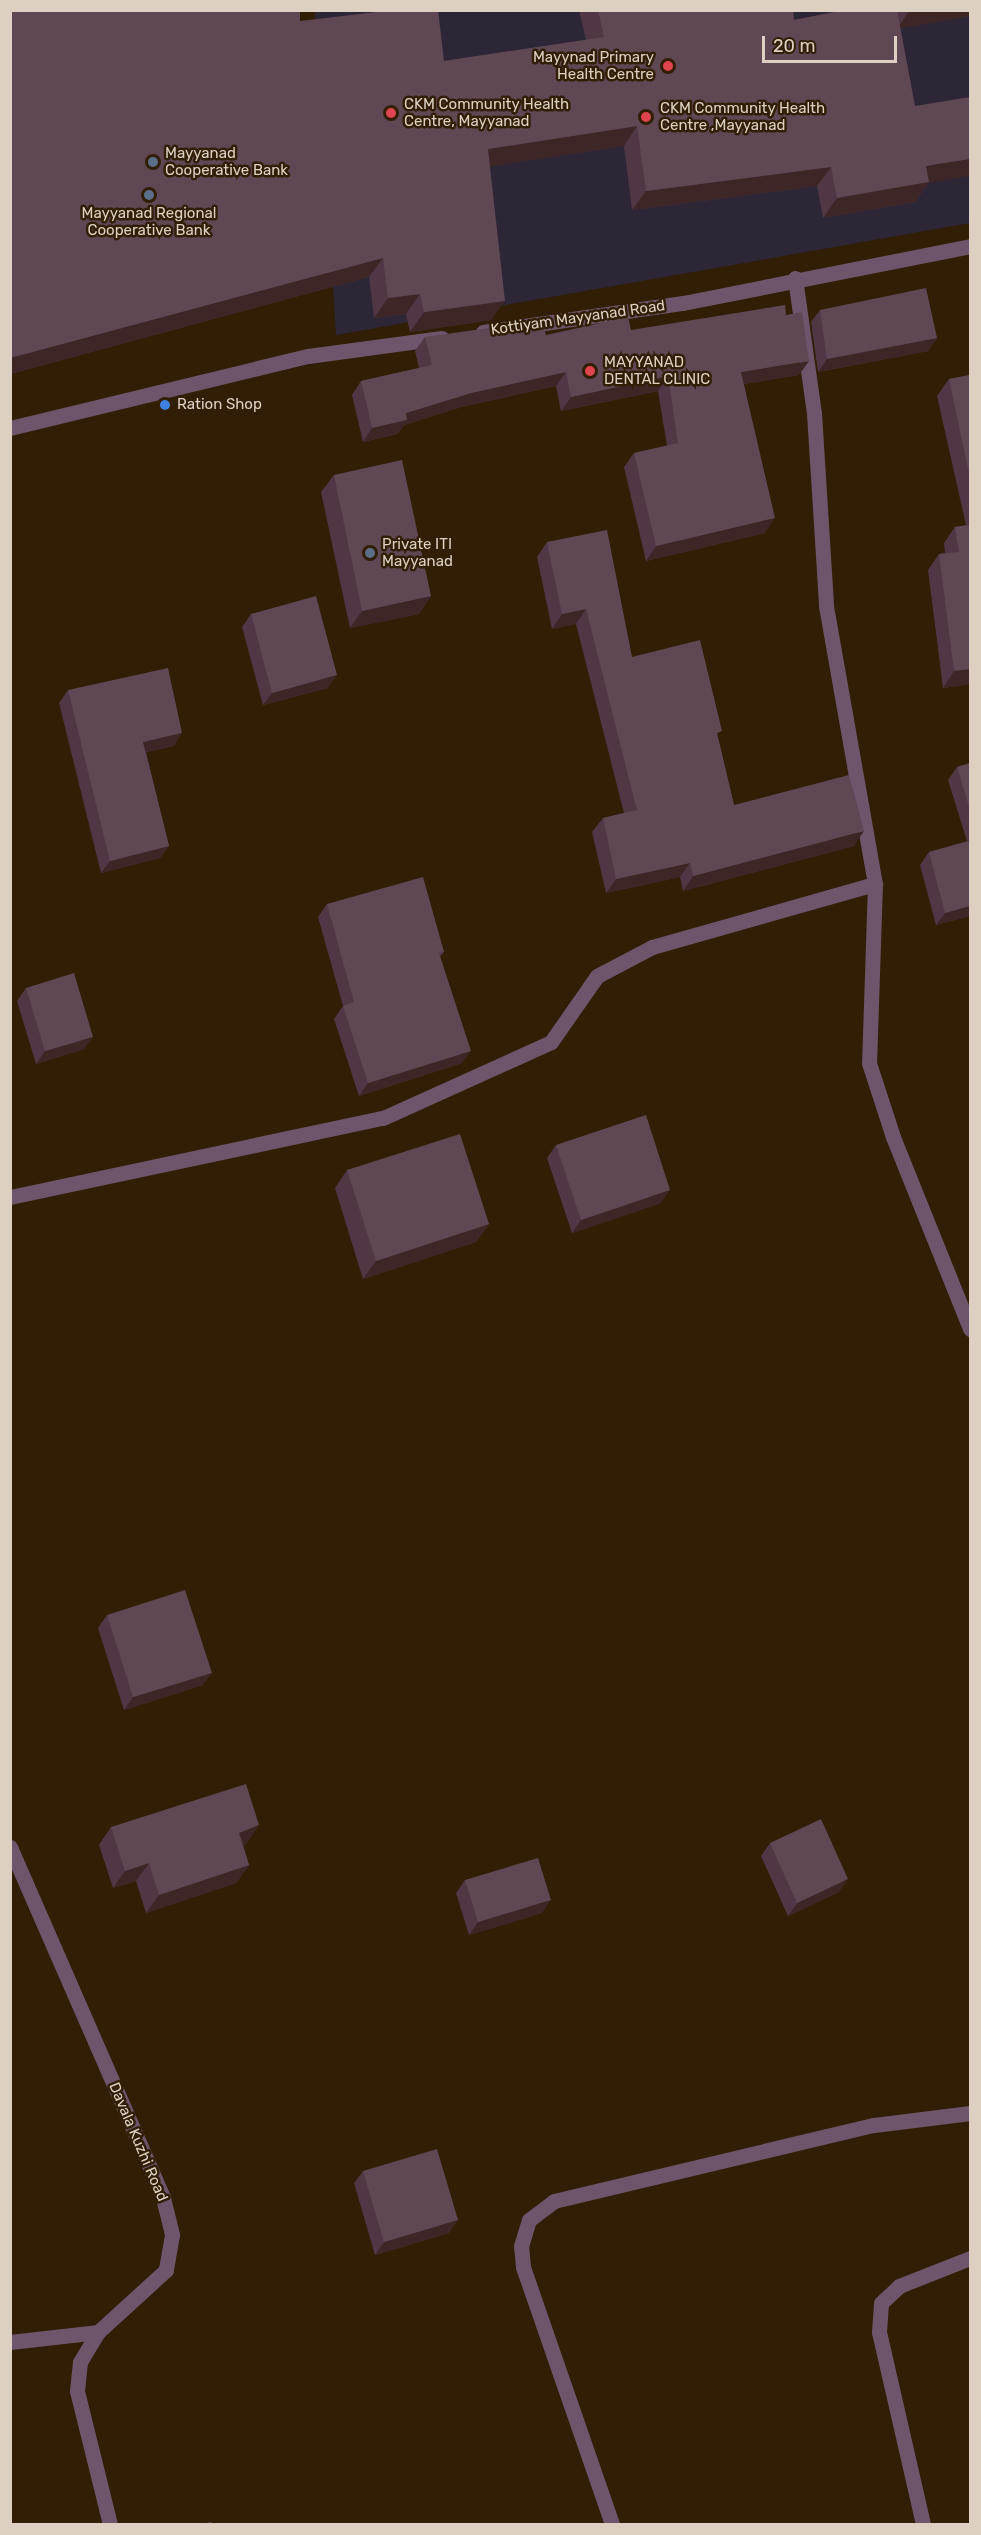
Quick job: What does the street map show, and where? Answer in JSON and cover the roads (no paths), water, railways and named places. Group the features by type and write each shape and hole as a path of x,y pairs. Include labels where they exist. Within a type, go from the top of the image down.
{"street":[{"name":"Kottiyam Mayyanad Road","path":"10,428 308,356 683,303 795,278 970,246"},
{"path":"795,278 814,414 826,606 875,884 869,1063 893,1137 970,1329"},
{"path":"10,1197 383,1118 551,1042 597,976 652,947 875,884"},
{"name":"Davala Kuzhi Road","path":"10,1847 163,2198 172,2235 166,2270 98,2332 80,2361 77,2391 110,2524"},
{"path":"612,2524 523,2266 522,2246 529,2220 554,2200 874,2125 970,2113"},
{"path":"923,2524 879,2332 881,2303 899,2286 970,2258"},
{"path":"10,2342 98,2332"}],"place":[{"name":"Mayynad Primary Health Centre","path":"668,66"},
{"name":"CKM Community Health Centre, Mayyanad","path":"391,113"},
{"name":"CKM Community Health Centre ,Mayyanad","path":"646,117"},
{"name":"Mayyanad Cooperative Bank","path":"153,162"},
{"name":"Mayyanad Regional Cooperative Bank","path":"149,195"},
{"name":"MAYYANAD DENTAL CLINIC","path":"590,371"},
{"name":"Ration Shop","path":"165,405"},
{"name":"Private ITI Mayyanad","path":"370,553"}]}
